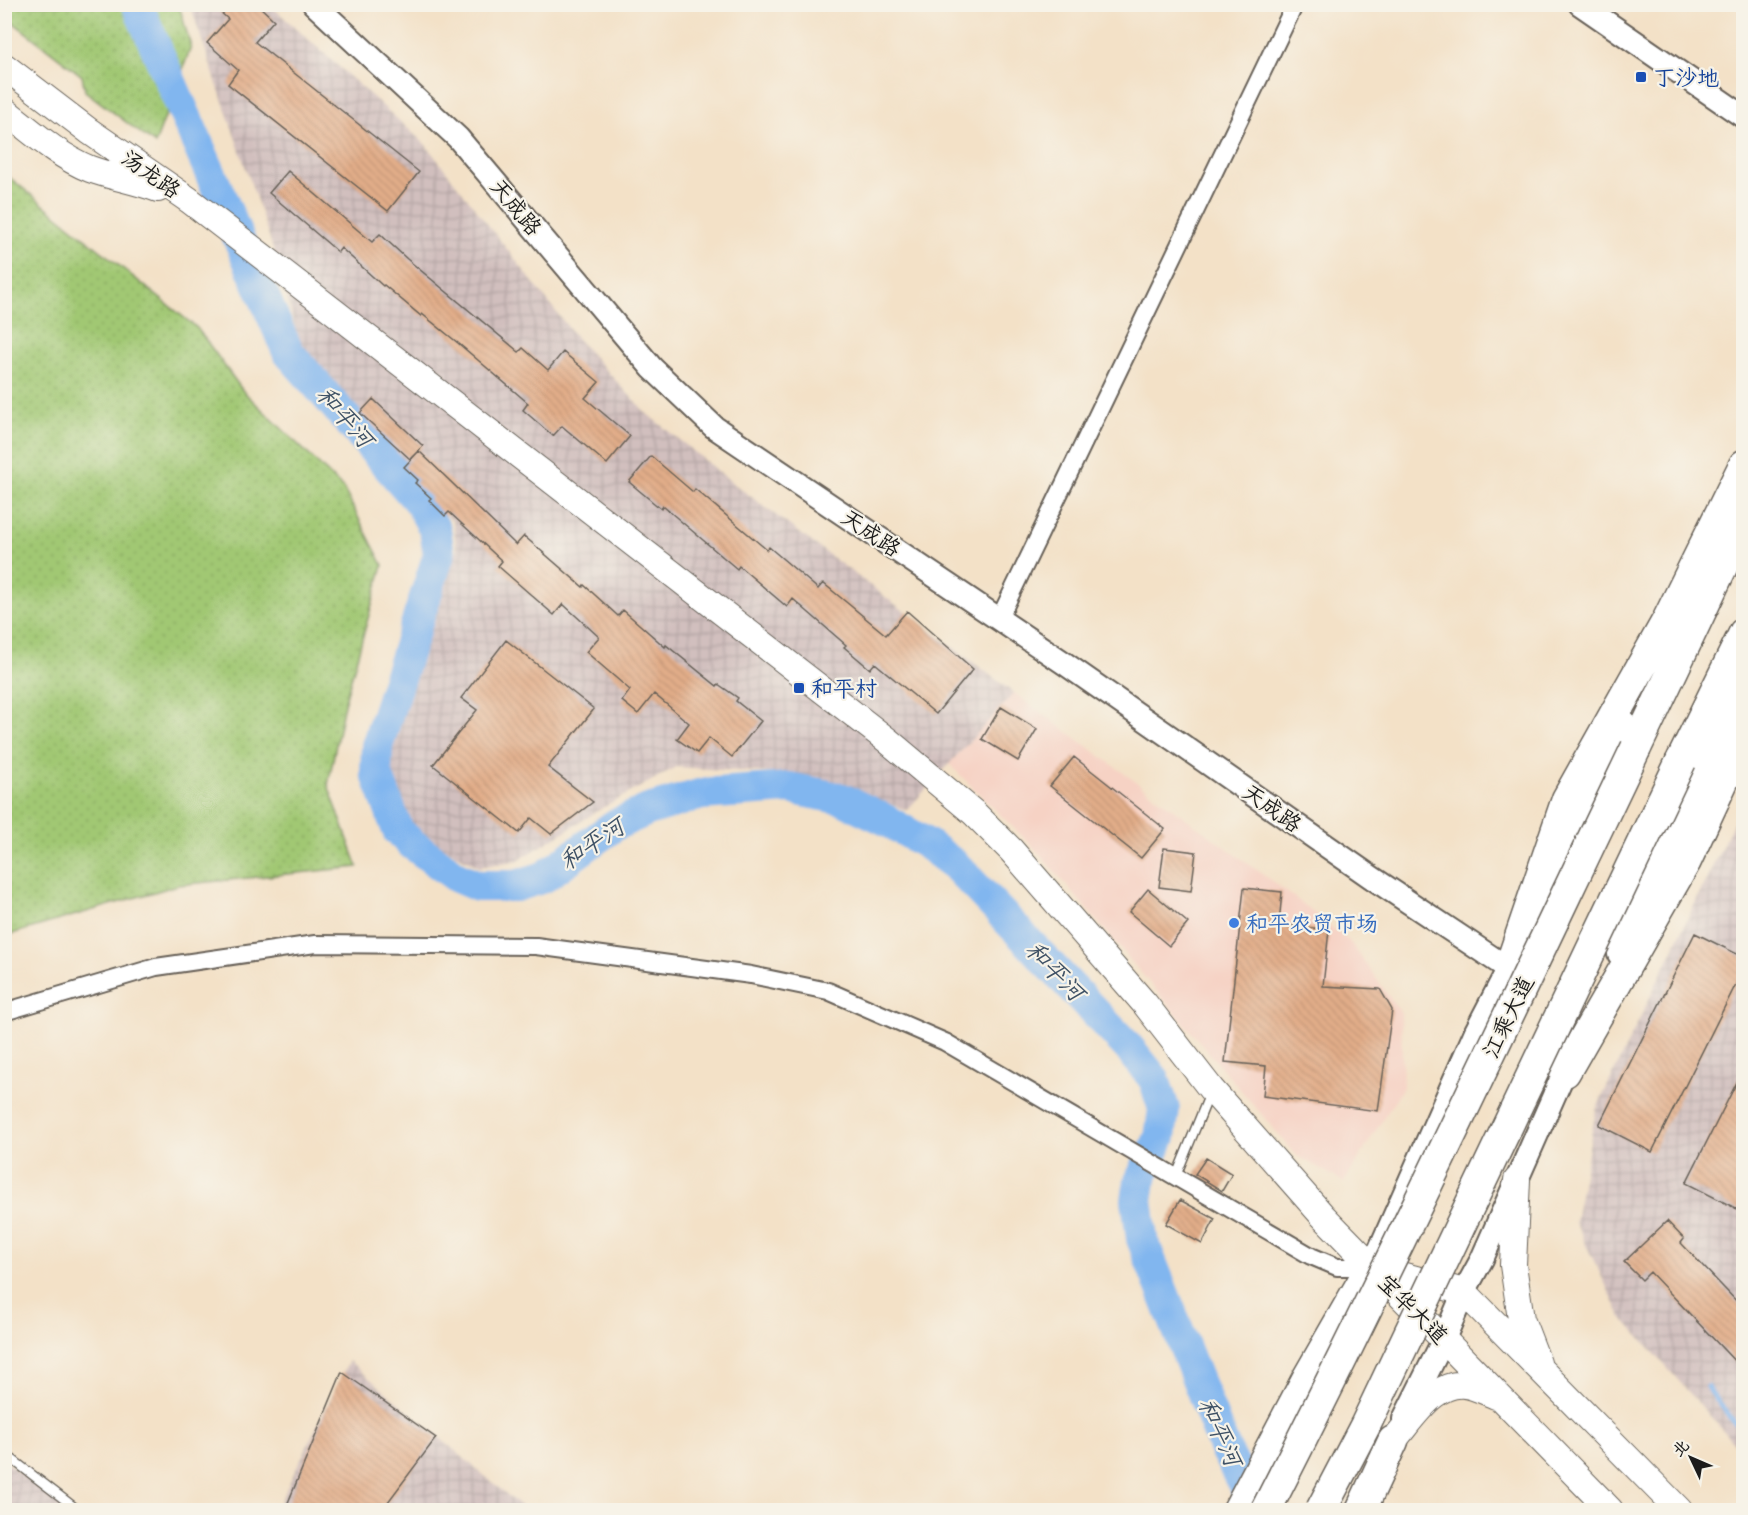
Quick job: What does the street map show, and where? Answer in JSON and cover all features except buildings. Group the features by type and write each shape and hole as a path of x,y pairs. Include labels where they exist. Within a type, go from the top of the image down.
{"highway":[{"path":"1509,969 1567,799 1668,619 1743,465"},
{"name":"江乘大道","path":"1266,1510 1467,1102 1743,521"},
{"name":"江乘大道","path":"1321,1510 1365,1426 1743,633"},
{"path":"1565,1072 1686,861 1743,736"},
{"path":"1238,1510 1266,1471 1308,1377 1371,1267"},
{"path":"1361,1510 1393,1441"}],"main road":[{"name":"汤龙路","path":"4,66 89,131 189,200"},
{"name":"汤龙路","path":"4,110 48,145 90,169 137,181 189,200"},
{"path":"189,200 690,586 887,740 952,794 1011,850 1145,1004 1211,1089 1371,1267"},
{"path":"1517,1180 1513,1265 1521,1319 1540,1369"},
{"name":"宝华大道","path":"1371,1267 1464,1292"},
{"name":"宝华大道","path":"1371,1267 1610,1510"},
{"path":"1464,1292 1679,1510"},
{"path":"1393,1441 1433,1395 1450,1386 1468,1385 1500,1398"}],"street":[{"name":"天成路","path":"314,4 458,138 652,368 714,427 999,619 1371,877 1509,969"},
{"path":"999,619 1296,4"},
{"path":"1592,8 1743,117"},
{"path":"4,1012 156,967 315,944 536,946 751,975 828,991 945,1042 1311,1256 1337,1267 1371,1267 1476,1031 1509,969 1667,632 1743,479"},
{"path":"1355,1510 1393,1441 1444,1339 1464,1292 1482,1260 1565,1072 1743,685"},
{"path":"1374,1510 1393,1441"},
{"path":"1252,1510 1266,1471"}],"lane":[{"path":"1169,1172 1211,1089"},
{"path":"4,1453 78,1510"}],"shaded area":[{"path":"190,5 270,5 425,144 578,340 646,413 734,484 1014,693 907,810 805,775 676,767 599,810 519,860 480,867 421,836 386,786 386,724 457,550 453,522 301,349 270,239"},
{"path":"1014,693 1295,898 1350,942 1401,1013 1403,1087 1344,1182 1296,1155 1039,853 949,764"},
{"path":"1743,803 1743,1453 1621,1316 1575,1222 1596,1110"},
{"path":"349,1361 525,1510 276,1510"},
{"path":"5,1461 66,1510 5,1510"}],"green space":[{"path":"4,5 179,5 191,47 155,144 85,91 82,76 5,16"},
{"path":"4,173 197,328 243,391 343,488 383,565 344,704 328,785 358,867 178,885 5,936"}],"waterway":[{"name":"和平河","path":"137,4 288,352 420,503 435,530 439,554 377,746 376,772 398,831 457,877 478,886 516,886 544,877 615,825 648,810 702,794 789,788 842,799 884,819 927,844 955,865 1129,1048 1154,1079 1164,1109 1160,1137 1140,1181 1137,1200 1142,1239 1224,1447 1257,1510"},
{"path":"1707,1387 1744,1435"}],"place":[{"name":"丁沙地","path":"1641,77"},
{"name":"和平村","path":"799,688"},
{"name":"和平农贸市场","path":"1234,923"}]}
